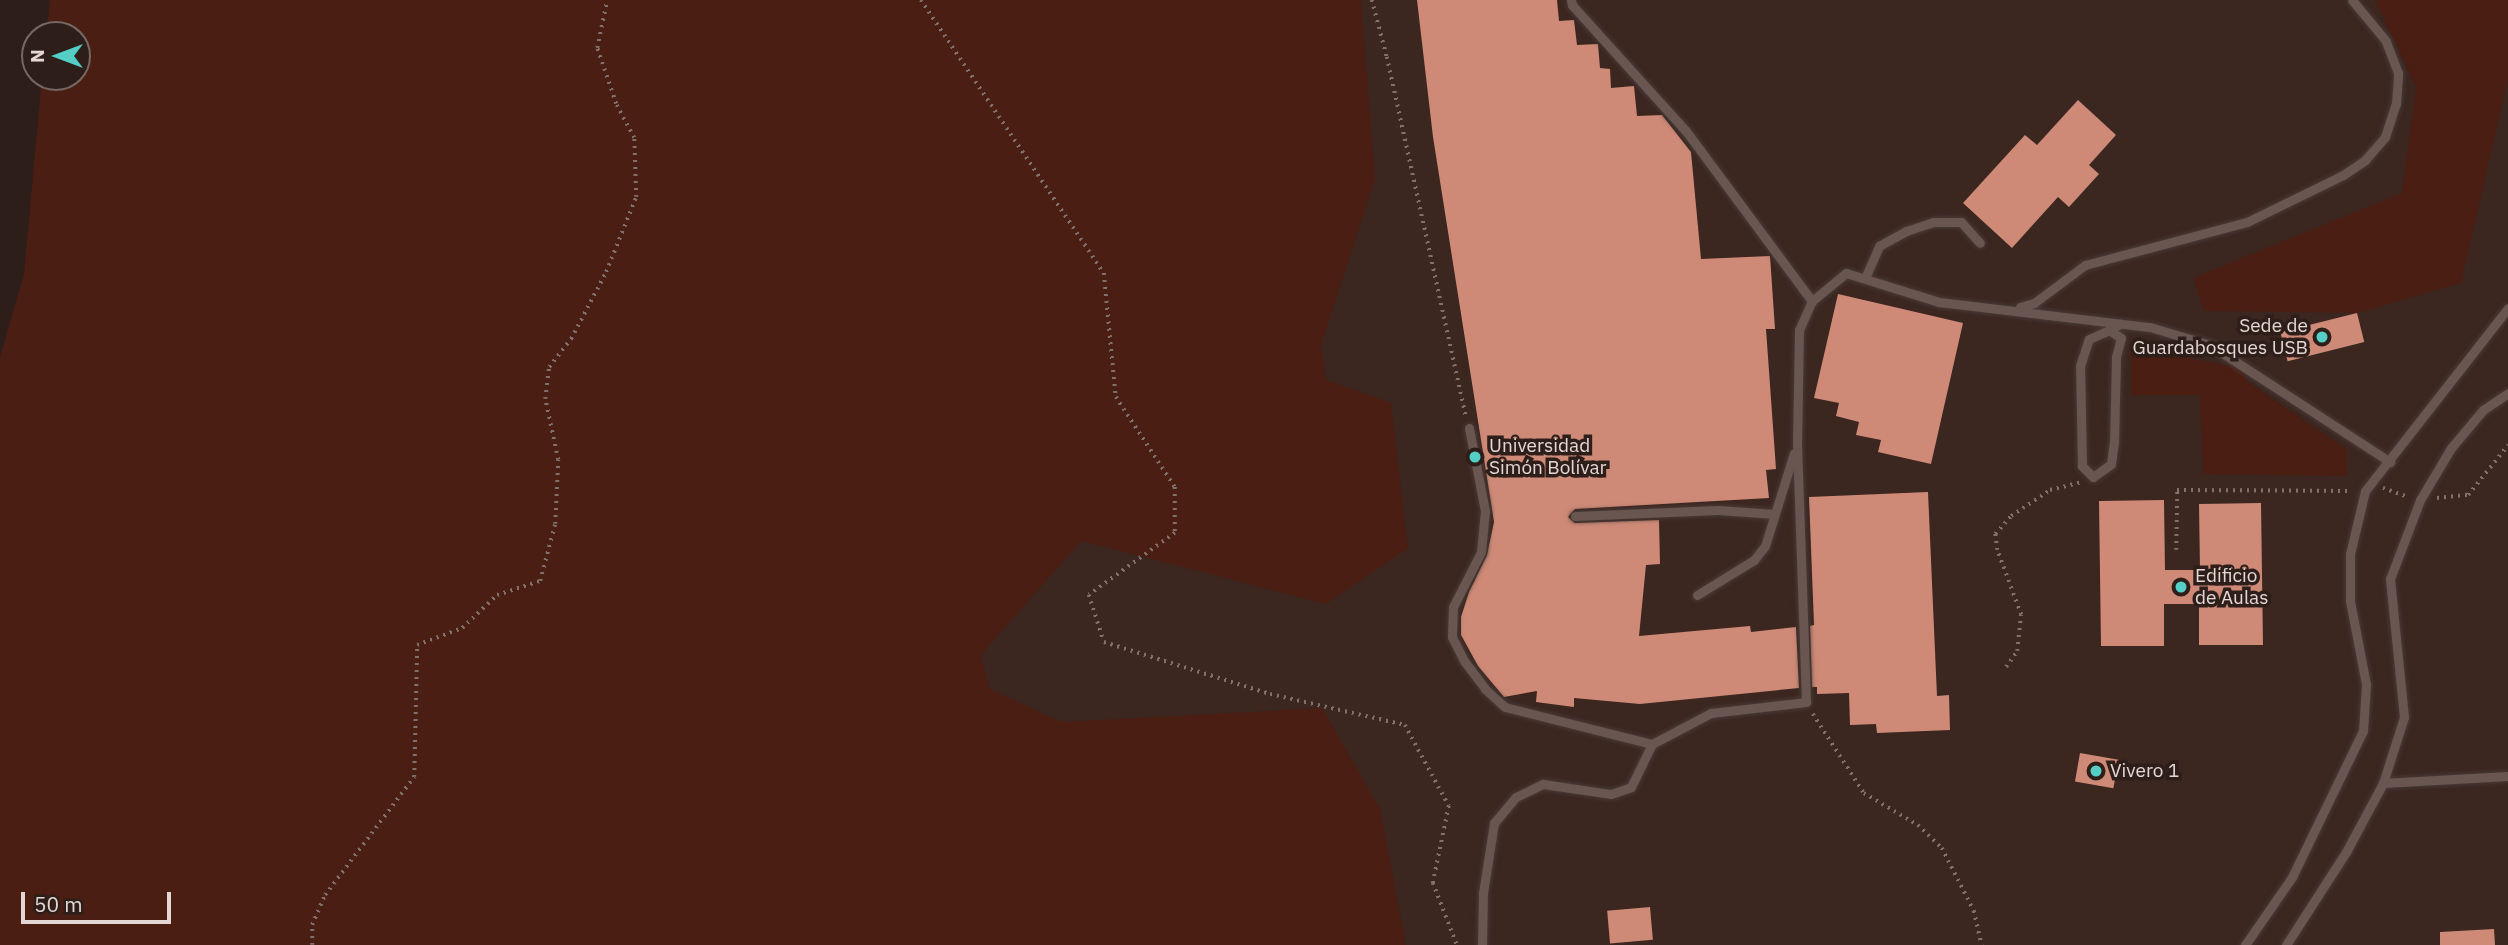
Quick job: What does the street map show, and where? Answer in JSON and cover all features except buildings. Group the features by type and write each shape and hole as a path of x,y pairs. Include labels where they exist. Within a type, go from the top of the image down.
{"lane":[{"path":"1571,0 1572,5 1686,131 1812,301"},
{"path":"2015,309 2034,303 2085,265 2247,222 2343,175 2365,160 2385,136 2396,104 2398,73 2386,41 2352,0"},
{"path":"1865,278 1879,246 1906,231 1934,222 1961,222 1980,243"},
{"path":"1482,945 1483,893 1494,823 1516,797 1543,784 1611,794 1631,787 1652,744 1711,713 1806,702 1797,445 1799,330 1812,301 1846,273 1939,302 2150,327 2210,345 2390,462"},
{"path":"2245,945 2292,877 2362,731 2366,684 2350,601 2350,554 2365,491 2370,481 2390,462 2508,308"},
{"path":"2109,330 2121,338 2116,357 2115,442 2111,464 2093,477 2082,466 2080,366 2089,339 2122,323"},
{"path":"2286,945 2346,852 2383,783 2404,717 2390,579 2420,499 2451,448 2483,410 2508,393"},
{"path":"1469,428 1485,511 1481,552 1453,607 1451,622 1452,637 1465,662 1485,689 1505,707 1652,744"},
{"path":"1697,595 1754,560 1765,546 1797,445"},
{"path":"1576,516 1718,510 1775,514"},
{"path":"2383,783 2508,776"}],"path":[{"path":"312,945 312,925 325,895 414,777 417,645 462,628 497,594 540,581 555,524 558,460 545,399 549,367 571,339 606,272 636,197 634,138 616,104 597,48 607,0"},
{"path":"921,0 1104,273 1116,397 1175,487 1175,533 1089,595 1104,642 1270,694 1405,725 1449,806 1433,883 1457,945"},
{"path":"1371,0 1387,57 1469,428"},
{"path":"2006,667 2017,651 2021,615 1997,550 1995,534 2011,516 2050,490 2076,485 2093,477"},
{"path":"2176,551 2177,490 2365,491"},
{"path":"1806,702 1864,793 1917,825 1942,848 1974,911 1982,945"}],"shaded area":[{"path":"50,0 1361,0 1375,179 1321,345 1326,380 1391,403 1408,548 1326,604 1081,541 981,655 990,689 1061,722 1322,708 1380,809 1406,945 0,945 0,357 24,274 41,91 91,91 91,21 48,21"},
{"name":"Universidad Simón Bolívar","path":"566,0 2508,0 2508,945 566,945"},
{"path":"2375,0 2508,0 2508,79 2461,283 2357,313 2204,311 2193,278 2402,193 2416,87"},
{"path":"2131,347 2247,369 2245,380 2346,449 2347,476 2203,474 2200,395 2131,395"}],"place":[{"name":"Sede de Guardabosques USB","path":"2322,337"},
{"name":"Universidad Simón Bolívar","path":"1475,457"},
{"name":"Edificio de Aulas","path":"2181,587"},
{"name":"Vivero 1","path":"2096,771"}]}
